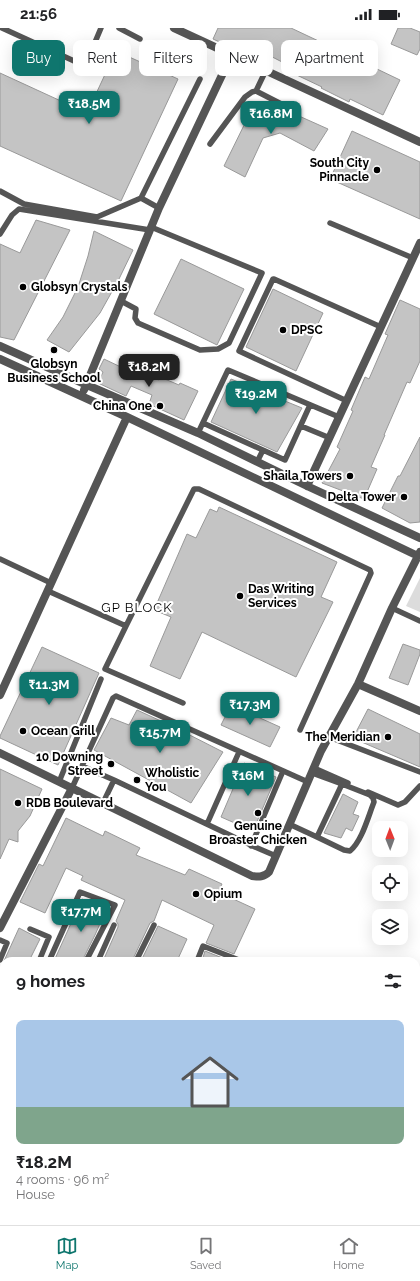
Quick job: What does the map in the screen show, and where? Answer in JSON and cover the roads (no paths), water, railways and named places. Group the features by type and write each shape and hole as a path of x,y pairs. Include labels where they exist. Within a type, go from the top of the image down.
{"street":[{"path":"174,28 215,46"},
{"path":"273,73 420,142"},
{"path":"82,396 159,208 222,76"},
{"path":"307,486 420,243"},
{"path":"0,346 198,433 256,462 420,538"},
{"path":"0,359 128,417 419,554 392,608 358,684 329,736 269,872 265,875 252,876 0,753"},
{"path":"0,695 128,417"},
{"path":"358,684 420,711"},
{"path":"0,928 72,788"}],"lane":[{"path":"2,28 9,29 85,66 101,28"},
{"path":"119,28 140,39"},
{"path":"256,92 263,76"},
{"path":"0,191 24,204 97,217 141,198 200,79"},
{"path":"210,144 245,97 252,92 256,92 297,112"},
{"path":"141,198 159,208"},
{"path":"0,234 12,215 19,209 150,229 262,273 229,343 218,349 200,350 138,322 135,318 136,309 121,301"},
{"path":"330,223 413,258"},
{"path":"347,400 239,350 273,279 381,327"},
{"path":"198,433 228,370 339,417"},
{"path":"203,423 285,460 310,405"},
{"path":"300,426 330,438"},
{"path":"256,462 263,450"},
{"path":"183,704 105,669 194,490 199,489 370,570 371,573 368,580 300,730"},
{"path":"0,559 50,587 126,626"},
{"path":"392,608 420,621"},
{"path":"59,782 101,679"},
{"path":"72,788 113,698 116,696 308,782"},
{"path":"329,736 420,772"},
{"path":"207,824 239,752"},
{"path":"82,766 276,856"},
{"path":"290,824 344,850 350,850 356,846 364,828 374,802 373,798 370,795 313,770"},
{"path":"313,770 398,805 405,802 420,786"},
{"path":"252,846 283,771"},
{"path":"103,803 114,780"},
{"path":"317,837 342,784"},
{"path":"51,957 80,892 115,905 88,957"},
{"path":"100,957 114,925"},
{"path":"138,957 154,925"},
{"path":"30,929 49,937 41,957"},
{"path":"0,940 7,943 1,957"},
{"path":"199,957 203,946 231,957"}],"place":[{"name":"South City Pinnacle","path":"377,170"},
{"name":"Globsyn Crystals","path":"23,287"},
{"name":"DPSC","path":"283,330"},
{"name":"Globsyn Business School","path":"54,350"},
{"name":"China One","path":"160,406"},
{"name":"Shaila Towers","path":"350,476"},
{"name":"Delta Tower","path":"404,497"},
{"name":"Das Writing Services","path":"240,596"},
{"name":"Ocean Grill","path":"23,731"},
{"name":"The Meridian","path":"388,737"},
{"name":"10 Downing Street","path":"111,764"},
{"name":"Wholistic You","path":"137,780"},
{"name":"RDB Boulevard","path":"18,803"},
{"name":"Genuine Broaster Chicken","path":"258,813"},
{"name":"Opium","path":"196,894"}],"district":[{"name":"GP BLOCK","path":"137,607"}]}
